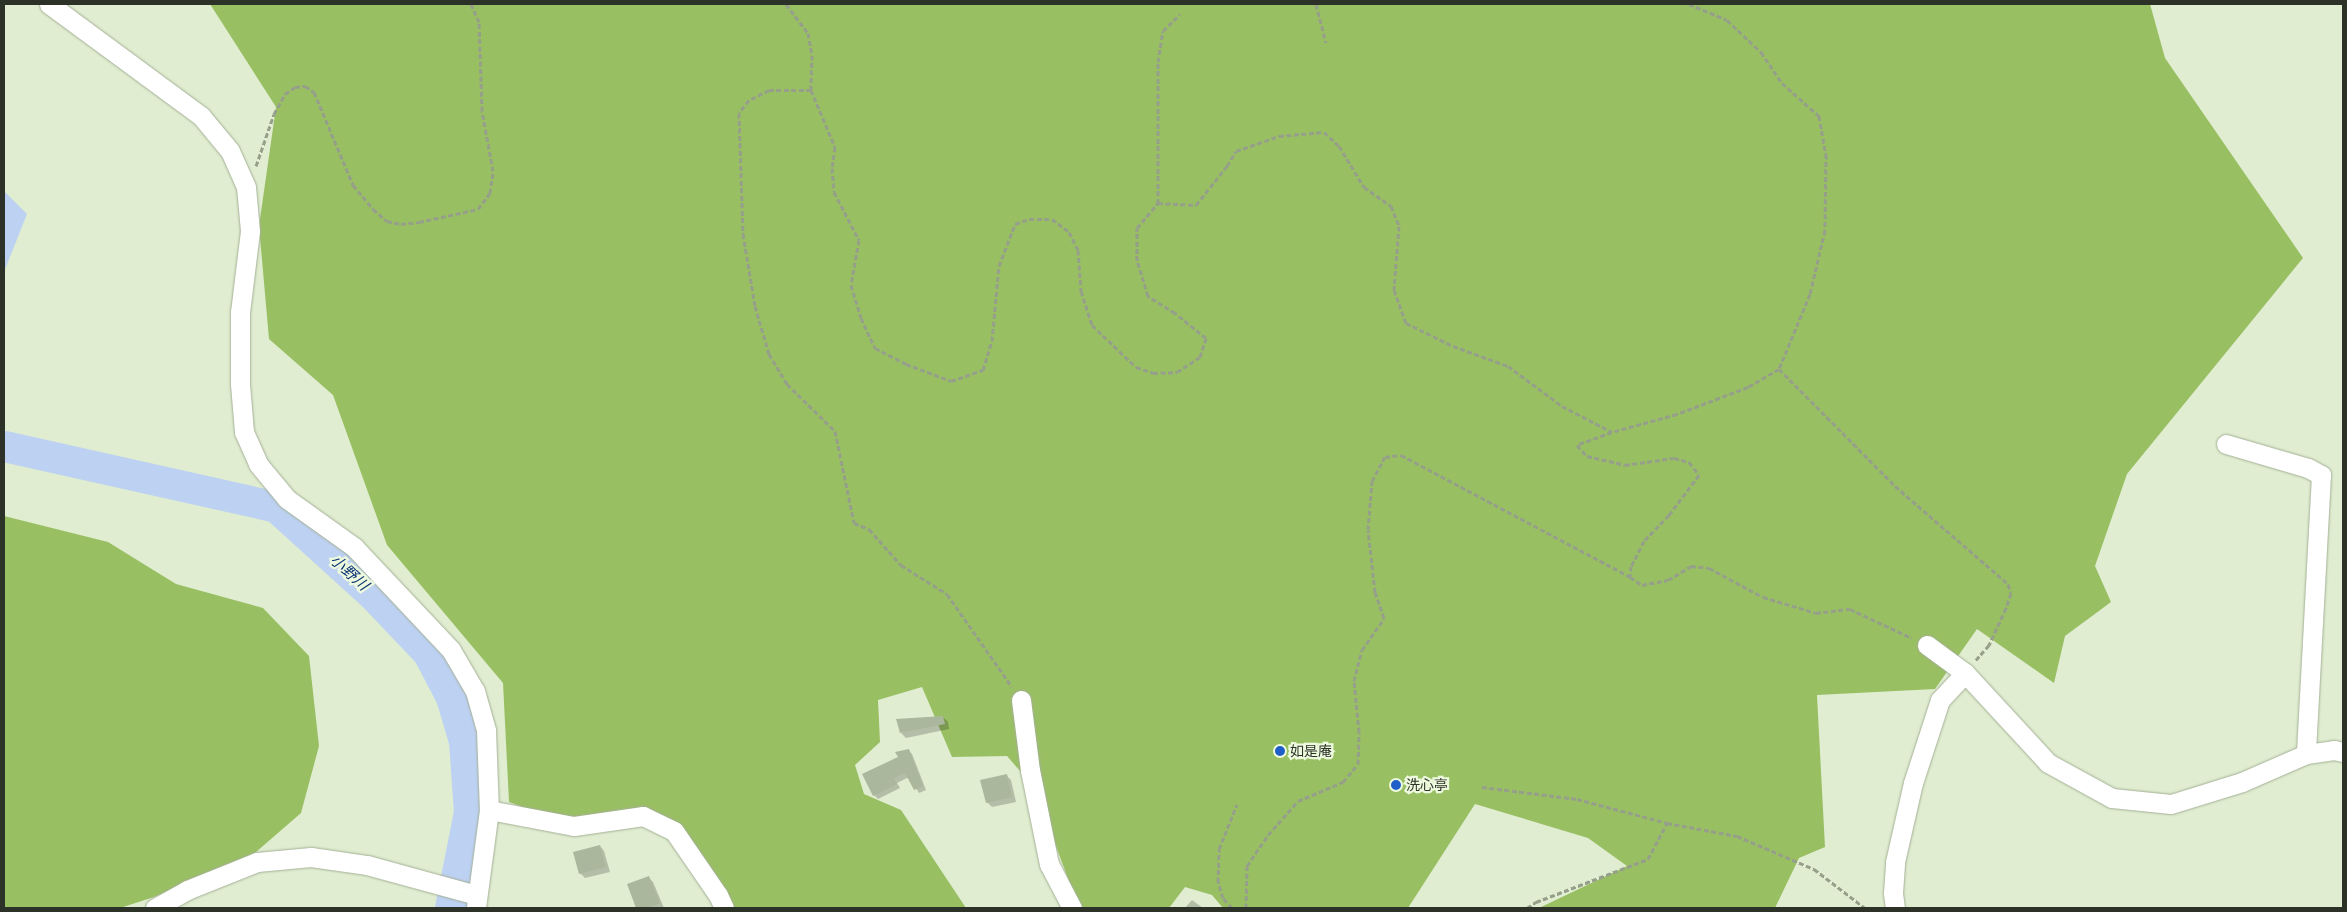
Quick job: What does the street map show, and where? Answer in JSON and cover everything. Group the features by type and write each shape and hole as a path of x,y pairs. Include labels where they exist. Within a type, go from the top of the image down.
{"street":[{"path":"49,4 201,116 230,151 246,186 250,231 240,312 240,384 244,432 258,464 287,499 354,546 451,650 475,691 486,730 489,810 476,902 367,865 311,857 257,862 187,890 155,908"},
{"path":"2226,444 2308,468 2321,475 2306,754"},
{"path":"1927,645 1965,672 2048,763 2112,798 2171,804 2242,782 2306,754 2334,750 2343,752"},
{"path":"1895,908 1893,894 1895,862 1913,783 1940,700 1965,672"},
{"path":"1021,700 1030,770 1049,864 1072,908"},
{"path":"489,810 574,826 643,816 674,831 718,895 724,908"}],"path":[{"path":"246,186 257,164 274,114 285,94 294,87 305,86 314,92 353,185 373,209 387,221 400,224 419,222 478,208 490,193 493,171 482,111 479,22 471,4"},
{"path":"786,4 808,34 812,55 811,90 835,147 832,168 834,192 859,240 851,285 860,318 875,348 906,364 951,381 983,370 992,341 998,266 1015,224 1029,219 1052,219 1069,232 1078,250 1081,291 1092,325 1136,367 1153,373 1177,372 1200,357 1206,338 1175,312 1148,296 1136,261 1138,228 1158,203 1158,62 1163,31 1180,14"},
{"path":"1316,4 1326,43"},
{"path":"1630,577 1631,566 1644,541 1669,515 1699,475 1689,462 1674,458 1625,465 1587,456 1577,445 1612,432 1677,414 1748,387 1779,369 1810,294 1825,230 1826,154 1819,116 1782,82 1761,52 1727,20 1689,4"},
{"path":"811,90 769,90 749,100 739,113 743,234 755,306 769,354 786,384 835,431 854,523 869,529 902,565 947,594 1021,700"},
{"path":"1158,203 1196,205 1228,166 1236,151 1279,136 1324,132 1339,146 1364,186 1391,206 1399,226 1394,290 1406,323 1453,346 1508,366 1562,406 1612,432"},
{"path":"1779,369 1895,486 2008,584 2011,593 2009,600 1989,645 1965,672"},
{"path":"1246,908 1246,866 1268,835 1298,801 1343,782 1358,764 1359,732 1354,681 1362,650 1384,618 1375,592 1368,530 1372,481 1385,457 1401,455 1642,585 1668,580 1691,566 1709,568 1763,597 1816,613 1850,609 1927,645"},
{"path":"1482,786 1578,799 1667,823 1737,836 1814,869 1865,908"},
{"path":"1232,908 1223,898 1218,882 1218,849 1237,804"},
{"path":"1528,908 1536,902 1648,859 1667,823"}],"green space":[{"path":"210,4 2150,4 2165,58 2303,258 2127,474 2095,566 2111,602 2065,636 2054,683 1977,629 1935,689 1817,695 1825,847 1799,858 1775,908 1539,908 1627,866 1588,838 1475,804 1408,908 1223,908 1212,895 1185,887 1169,908 1079,908 1034,787 1007,756 952,757 922,687 878,700 880,742 855,765 864,794 901,810 966,908 721,908 674,831 644,809 574,826 509,802 503,683 387,545 333,395 269,339 259,226 276,107"},
{"path":"4,516 108,542 176,584 263,608 309,656 319,746 301,813 256,852 154,897 120,908 4,908"}],"water":[{"path":"4,191 27,214 4,272"}],"building":[{"path":"943,716 945,724 900,733 896,719"},
{"path":"909,749 923,786 914,790 905,773 894,778 897,784 873,796 862,774 898,757 895,752"},
{"path":"1007,774 1012,797 986,803 980,780"},
{"path":"600,845 606,867 579,874 573,852"},
{"path":"649,876 660,903 647,908 636,908 627,884"}],"waterway":[{"name":"小野川","path":"4,446 276,507 374,596 428,653 451,697 464,741 469,812 450,908"}],"place":[{"name":"如是庵","path":"1280,751"},
{"name":"洗心亭","path":"1396,785"}]}
